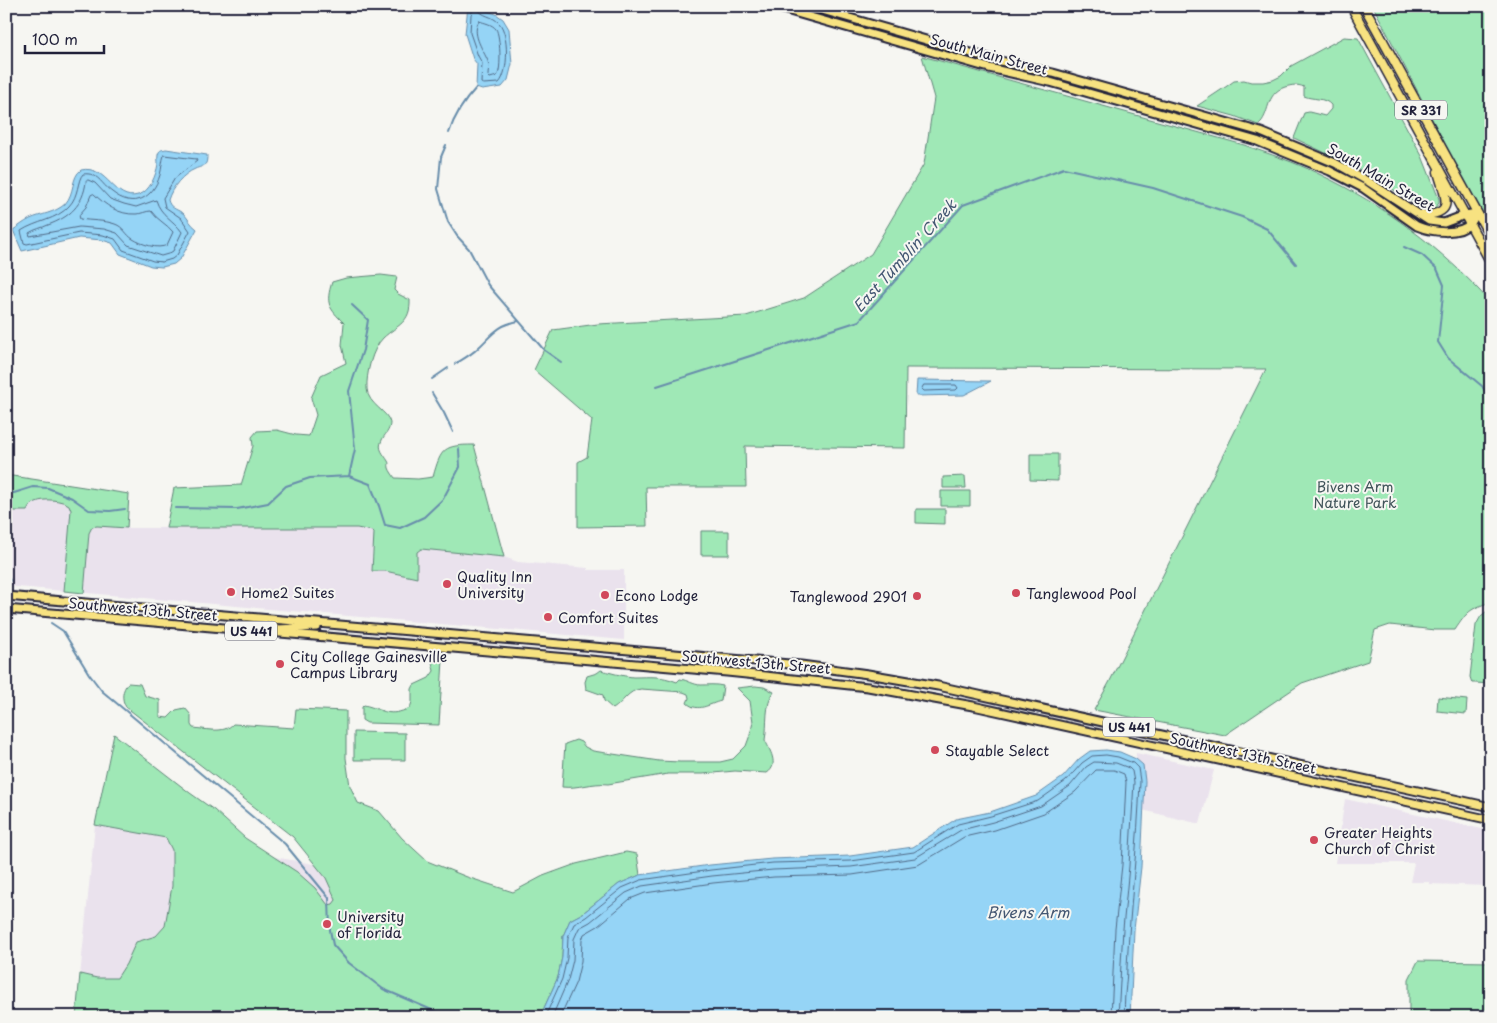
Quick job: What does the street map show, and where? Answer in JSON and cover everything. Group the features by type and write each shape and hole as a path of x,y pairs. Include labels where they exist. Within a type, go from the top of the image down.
{"highway":[{"name":"SR 331","path":"1351,6 1491,263"},
{"name":"SR 331","path":"1364,6 1491,238"},
{"path":"1421,215 1436,215 1440,213 1446,204 1434,158"}],"main road":[{"name":"South Main Street","path":"772,6 989,68 1057,84 1273,147 1330,171 1363,188 1417,226 1426,230 1445,232 1470,224"},
{"name":"South Main Street","path":"808,6 992,59 1053,73 1261,132 1345,168 1429,221 1437,223 1451,221 1465,215 1477,213"},
{"path":"1166,115 1168,106"},
{"path":"1273,147 1276,138"},
{"path":"1345,168 1347,180"},
{"path":"1470,224 1477,213"},
{"name":"Southwest 13th Street","path":"6,596 801,665 893,678 975,694 1491,807"},
{"name":"Southwest 13th Street","path":"6,609 790,677 899,691 1491,820"},
{"path":"258,631 259,618"},
{"path":"272,632 277,628 318,627 322,624"},
{"path":"385,642 386,629"},
{"path":"1425,806 1428,793"}],"shaded area":[{"path":"6,475 129,494 128,528 357,528 372,531 375,537 372,571 385,571 417,578 417,552 421,549 504,557 518,562 588,568 588,570 624,570 624,640 6,586"},
{"path":"1136,753 1214,770 1200,824 1134,808"},
{"path":"1345,799 1491,831 1491,886 1410,882 1414,863 1335,863"},
{"name":"University of Florida","path":"95,825 583,913 570,920 563,936 562,957 540,1017 76,1017"}],"green space":[{"path":"1373,6 1491,6 1491,229 1480,211"},
{"path":"1344,37 1358,38 1422,156 1439,199 1439,203 1435,208 1424,208 1357,168 1294,138 1304,113 1309,112 1325,116 1331,109 1331,105 1328,102 1304,96 1304,87 1292,85 1278,90 1271,99 1265,116 1258,125 1197,106 1234,81 1263,82 1273,80 1281,76 1291,66"},
{"name":"Bivens Arm Nature Park","path":"922,56 1244,145 1291,162 1343,186 1389,214 1453,264 1491,303 1491,602 1469,612 1455,630 1435,630 1390,625 1375,630 1368,661 1302,683 1225,735 1094,710 1266,369 906,368 905,448 745,446 746,487 646,487 647,526 578,527 578,462 587,457 592,420 534,370 553,330 598,324 746,316 804,298 871,254 924,164 934,98"},
{"path":"381,275 397,277 394,290 410,300 410,308 406,319 383,338 376,348 369,369 367,383 368,395 374,404 386,415 390,423 380,446 389,462 389,469 395,478 418,479 433,477 445,450 450,447 474,445 504,557 421,549 417,552 417,578 385,571 372,571 374,533 357,528 166,528 174,488 241,485 253,446 252,437 257,431 277,430 309,436 316,415 311,398 321,375 346,363 342,345 344,323 332,309 329,301 332,282 346,278"},
{"path":"1030,454 1058,454 1058,481 1030,480"},
{"path":"6,475 129,494 127,528 97,526 92,527 89,533 84,593 64,591 71,510 69,505 58,501 44,500 33,504 27,511 6,511"},
{"path":"965,476 966,488 943,488 943,477"},
{"path":"941,491 970,491 970,506 941,506"},
{"path":"916,509 945,509 945,524 916,523"},
{"path":"701,531 729,531 729,555 701,555"},
{"path":"1487,611 1491,611 1491,684 1472,683 1470,677 1476,625 1481,616"},
{"path":"437,659 443,660 439,725 367,723 362,720 362,707 364,705 391,713 410,708 414,685 429,678 434,671 432,662"},
{"path":"601,670 629,677 660,677 677,682 680,679 698,685 723,686 721,701 699,708 687,703 688,694 683,692 641,689 629,694 613,709 604,701 603,695 586,689 585,682 587,676"},
{"name":"University of Florida","path":"128,683 140,684 145,696 160,700 160,717 168,718 176,710 185,708 191,715 191,725 193,728 220,730 233,724 294,728 296,709 346,711 346,758 350,786 358,803 379,811 402,838 427,861 467,877 513,892 543,876 576,864 626,852 637,854 640,875 619,884 583,913 570,920 563,936 562,957 558,977 540,1017 206,1017 185,1012 180,1017 76,1017 80,974 97,978 117,978 136,942 156,936 165,926 172,886 172,850 166,838 95,825 114,734 214,810 245,838 297,872 315,888 328,905 333,904 336,900 326,878 293,837 126,707 123,695"},
{"path":"764,687 774,692 769,703 765,740 771,752 773,766 767,773 735,771 703,774 668,774 608,784 562,787 565,744 576,740 593,751 659,761 720,762 733,759 746,746 753,722 750,701 737,688"},
{"path":"1438,697 1467,700 1466,714 1437,711"},
{"path":"354,732 405,733 405,760 354,760"},
{"path":"1418,961 1491,962 1491,1017 1409,1017 1409,979"}],"water":[{"path":"468,6 480,6 496,14 503,19 509,29 512,64 508,80 502,87 482,90 476,88 477,64 473,59 465,34"},
{"path":"166,149 207,155 205,164 182,178 172,190 168,200 172,207 183,213 197,229 181,258 174,264 162,267 151,266 120,254 112,243 79,238 22,251 13,230 30,219 65,204 76,177 81,170 97,172 123,193 130,196 138,195 149,187 157,168 158,153"},
{"path":"917,380 991,381 964,395 916,396"},
{"name":"Bivens Arm","path":"1106,750 1120,752 1136,759 1143,765 1145,781 1141,867 1134,930 1130,1017 540,1017 558,977 562,957 563,936 570,920 583,913 619,884 640,875 710,865 772,859 850,856 913,847 956,819 990,812 1036,796 1063,777 1079,759 1090,751"}],"waterway":[{"path":"449,133 460,109 476,88"},
{"path":"446,145 441,157 438,189 448,222 469,249 488,285 544,350 561,362"},
{"name":"East Tumblin' Creek","path":"657,386 859,321 963,205 1064,168 1153,188 1242,217 1267,229 1296,264"},
{"name":"East Tumblin' Creek","path":"1404,247 1422,255 1437,269 1444,285 1438,342 1448,358 1482,386 1491,401"},
{"path":"349,476 355,449 349,391 363,350 368,320 352,305"},
{"path":"455,364 473,353 500,328 519,321"},
{"path":"432,379 448,368"},
{"path":"432,393 453,432"},
{"path":"175,508 237,509 268,503 286,486 310,478 349,476 370,484 385,525 400,528 424,517 443,499 460,467 459,449"},
{"path":"6,493 14,493 33,487 48,488 72,498 89,510 110,511 125,509"},
{"path":"6,575 11,581"},
{"path":"51,623 63,631 89,674 102,691 285,844 329,898 330,930 333,945 349,963 383,989 448,1017"}],"place":[{"name":"Quality Inn University","path":"447,584"},
{"name":"Home2 Suites","path":"231,592"},
{"name":"Tanglewood Pool","path":"1016,593"},
{"name":"Econo Lodge","path":"605,595"},
{"name":"Tanglewood 2901","path":"917,596"},
{"name":"Comfort Suites","path":"548,617"},
{"name":"City College Gainesville Campus Library","path":"280,664"},
{"name":"Stayable Select","path":"935,750"},
{"name":"Greater Heights Church of Christ","path":"1314,840"},
{"name":"University of Florida","path":"327,924"}]}
